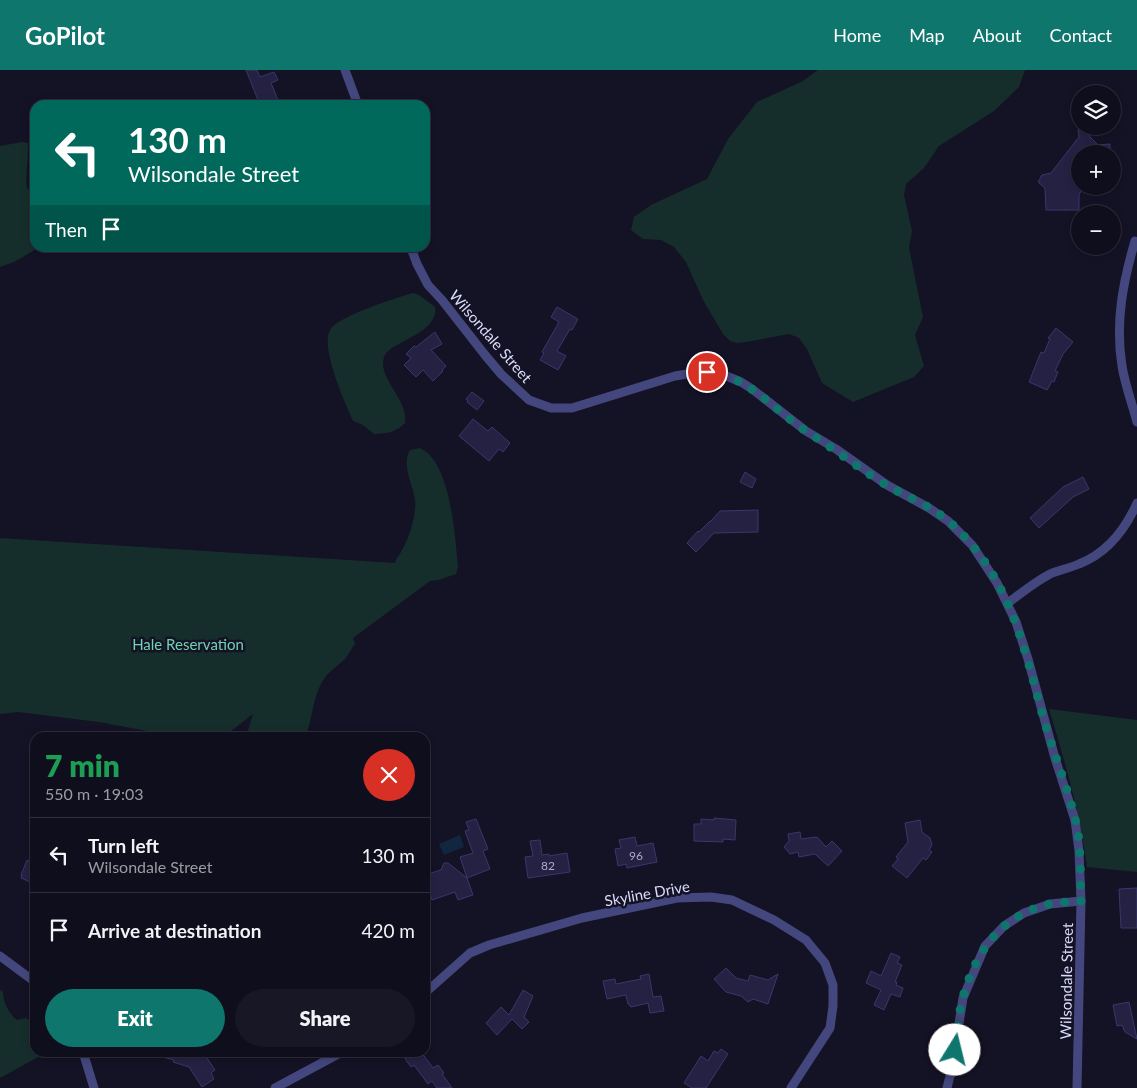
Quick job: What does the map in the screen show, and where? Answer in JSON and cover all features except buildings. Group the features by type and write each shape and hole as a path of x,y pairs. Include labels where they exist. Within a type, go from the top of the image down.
{"street":[{"path":"345,70 356,100"},
{"path":"1135,241 1125,275 1119,321 1122,366 1137,422"},
{"name":"Wilsondale Street","path":"412,252 428,285 490,362 529,400 552,408 572,408 675,376 698,372 716,373 741,382 806,431 836,449 887,486 929,508 948,521 972,545 1008,603 1022,639 1055,758 1073,812 1078,835 1081,901 1077,1088"},
{"path":"1008,603 1050,574 1080,564 1106,548 1117,538 1127,524 1137,504"},
{"name":"Skyline Drive","path":"430,988 470,952 489,945 582,918 677,898 711,897 732,900 774,920 806,940 825,963 833,985 830,1028 791,1088"},
{"path":"947,1088 963,998 985,946 1004,926 1024,913 1050,904 1081,901"},
{"path":"0,956 30,978"},
{"path":"85,1057 94,1088"},
{"path":"275,1088 333,1057"}],"green space":[{"path":"818,70 1025,70 1019,87 994,111 939,146 924,168 906,184 904,195 912,231 909,248 923,317 915,335 924,366 914,377 853,402 822,383 807,349 799,338 789,334 746,342 737,343 730,341 723,334 703,300 686,262 674,247 661,240 643,239 631,230 634,217 651,205 707,179 728,139 757,102 803,81"},
{"path":"22,142 28,143 26,177 27,188 30,190 31,252 14,262 0,267 0,146"},
{"path":"413,293 419,295 435,307 434,316 430,324 388,351 384,357 383,365 385,373 402,406 405,414 405,423 391,432 374,434 363,425 353,421 331,362 328,349 330,330 355,313"},
{"name":"Hale Reservation","path":"420,448 430,456 439,468 445,484 453,520 458,567 456,574 430,581 353,638 355,644 347,657 322,682 314,702 307,732 248,732 253,714 230,732 152,732 99,722 18,712 0,714 0,538 395,563 407,539 415,512 415,500 407,468 410,450"},
{"path":"1049,709 1137,720 1137,872 1087,867 1076,807"},
{"path":"0,990 3,992 4,1000 11,1014 17,1020 26,1018 30,1021 30,1057 38,1057 0,1078"}],"water":[{"path":"460,835 464,847 444,855 439,844"}],"route":[{"path":"707,372 724,375 741,382 806,431 836,449 887,486 929,508 953,525 972,545 997,582 1016,622 1075,820 1078,835 1081,901 1050,904 1024,913 1004,926 985,946 963,998 955,1050"}]}
